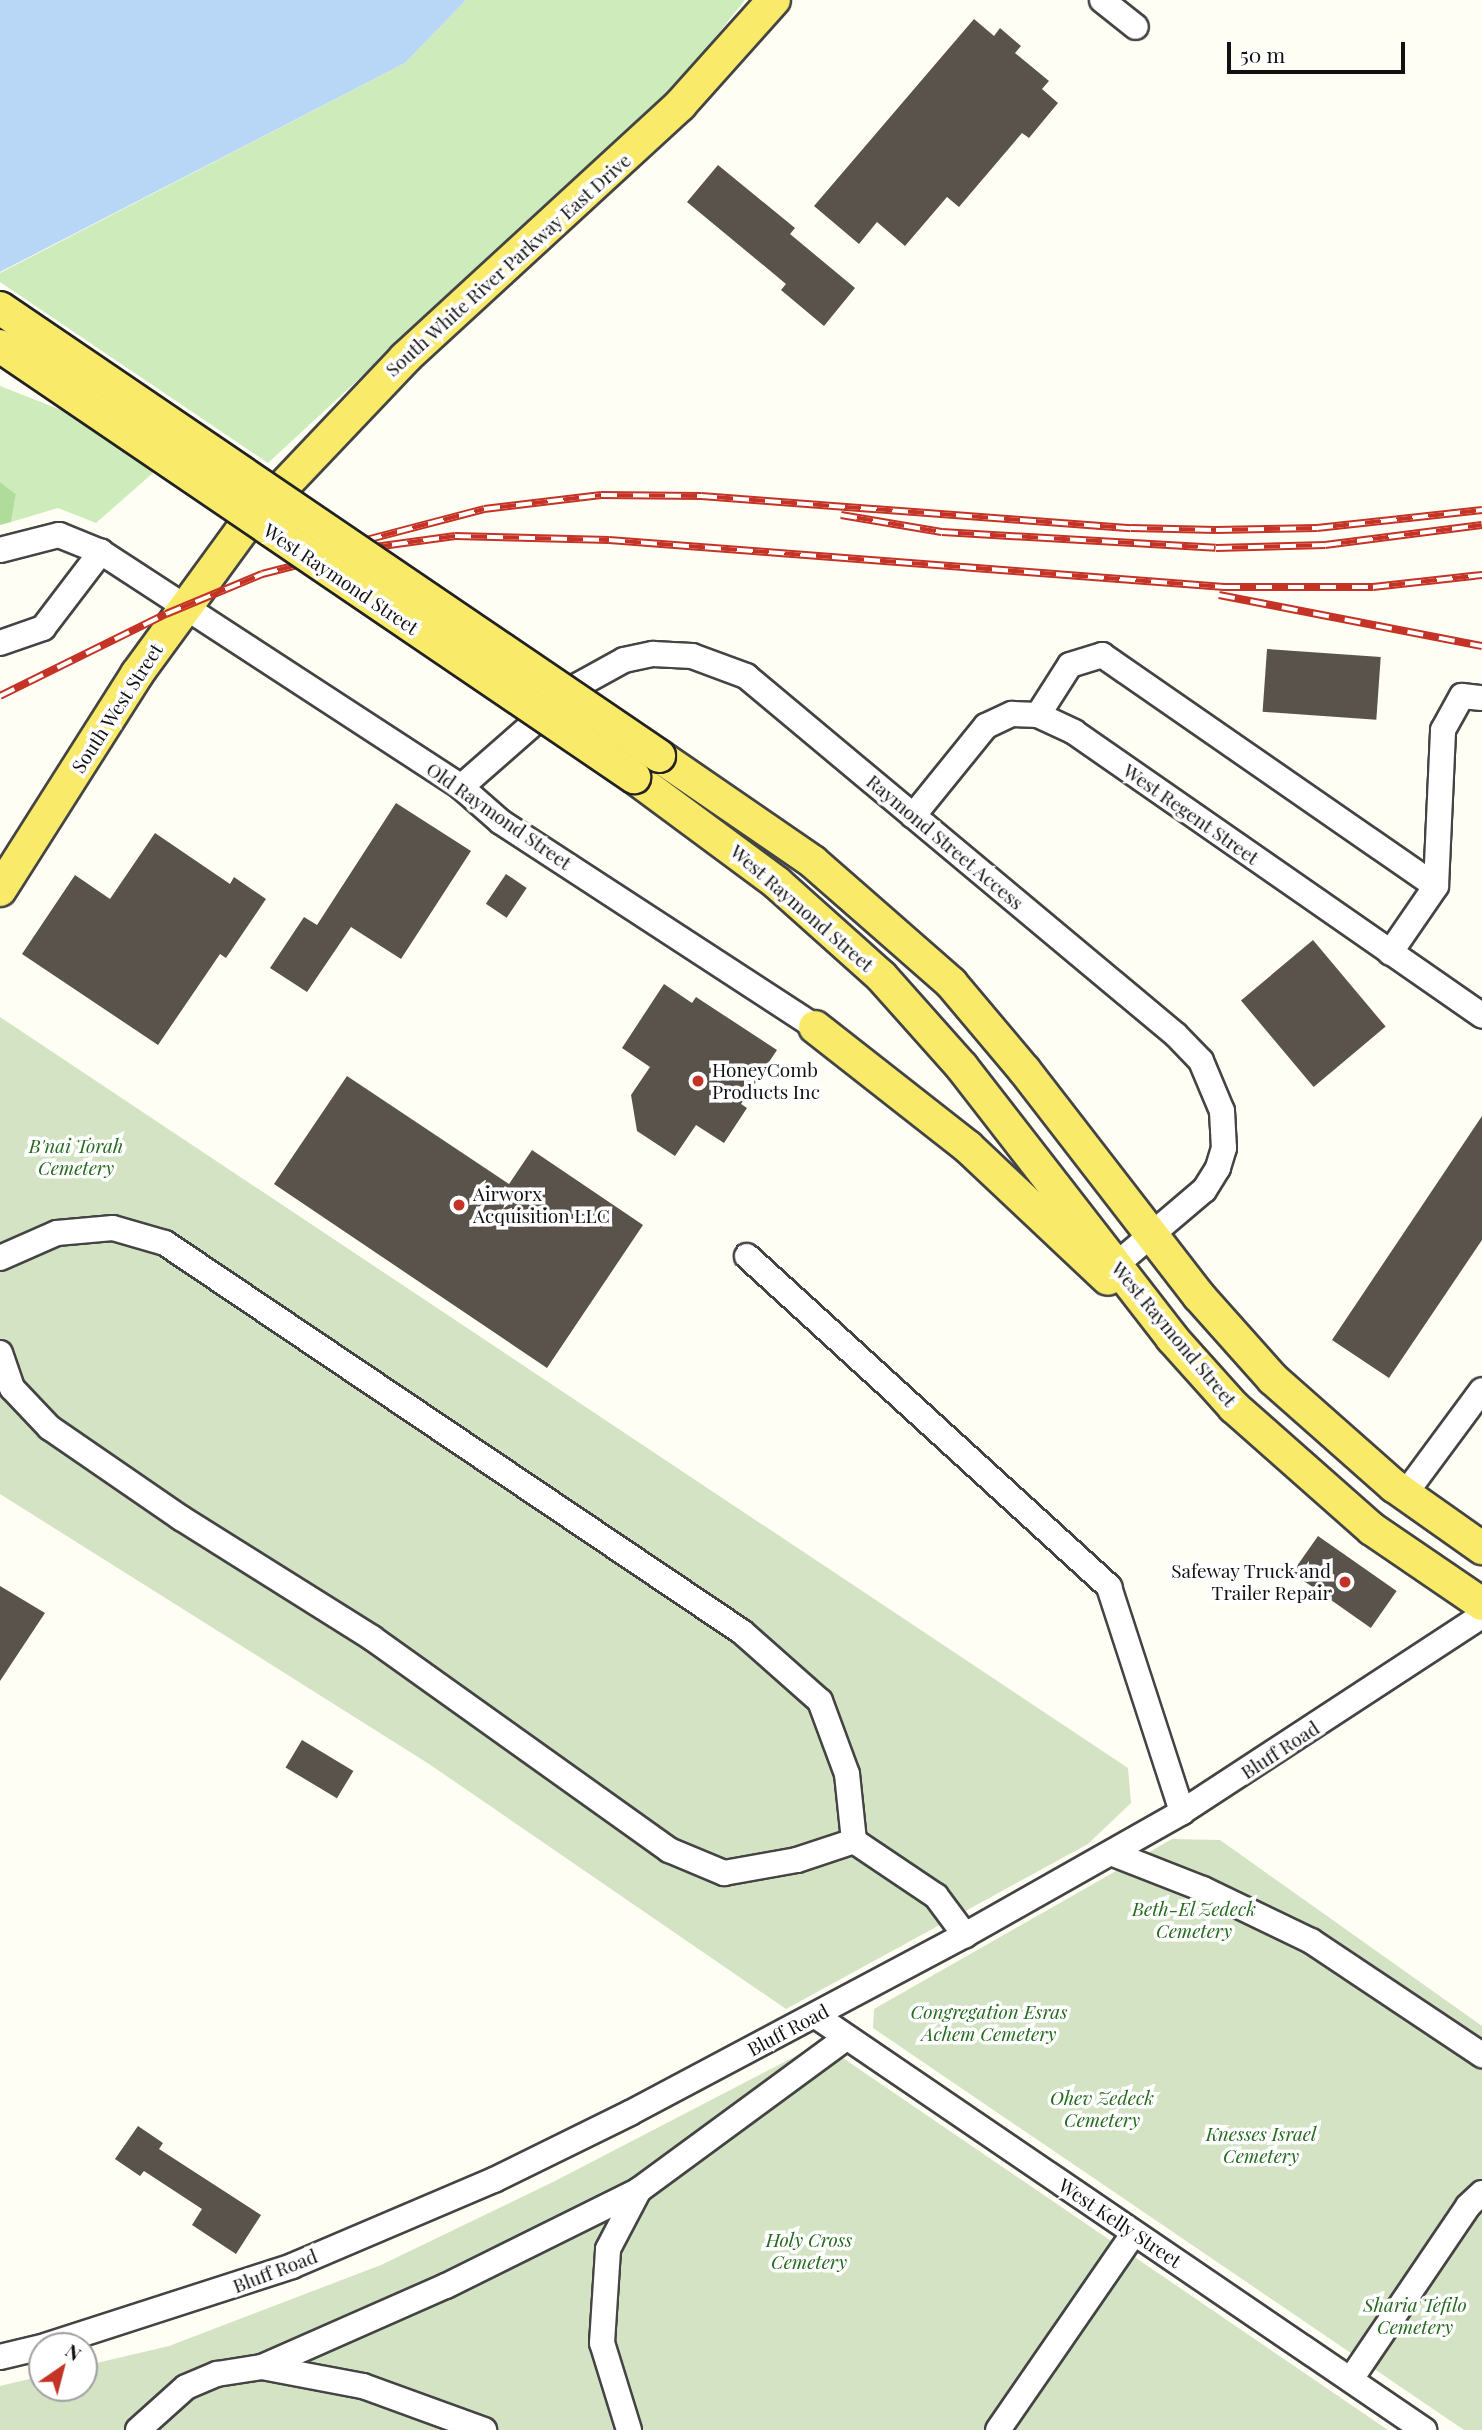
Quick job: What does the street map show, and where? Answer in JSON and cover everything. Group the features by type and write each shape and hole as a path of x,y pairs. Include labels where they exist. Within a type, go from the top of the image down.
{"main road":[{"name":"South White River Parkway East Drive","path":"242,530 405,358 680,106 774,0"},
{"name":"West Raymond Street","path":"0,308 813,862 951,983 1026,1071 1153,1236 1273,1379 1405,1494 1482,1548"},
{"name":"West Raymond Street","path":"0,346 634,778 777,883 881,976 962,1067 1172,1338 1234,1407 1325,1491 1482,1604"},
{"name":"South West Street","path":"0,890 183,606 242,530"},
{"path":"815,1027 1000,1175 1172,1338"}],"street":[{"path":"1102,0 1136,27"},
{"name":"Old Raymond Street","path":"0,550 59,535 101,552 461,787 501,822 815,1027"},
{"path":"0,643 43,628 101,552"},
{"name":"Raymond Street Access","path":"461,787 575,687 606,667 653,654 692,656 746,676 1177,1035 1200,1060 1222,1111 1221,1159 1204,1190 1116,1265"},
{"path":"1038,715 1070,665 1102,655 1436,886"},
{"path":"1390,953 1436,886 1443,730 1462,696 1482,698"},
{"name":"West Regent Street","path":"914,816 971,740 986,726 1012,714 1038,715 1074,732 1482,1016"},
{"path":"0,1258 57,1233 113,1228 165,1242 720,1616 820,1701 847,1774 855,1841 936,1896 965,1935"},
{"path":"747,1256 1108,1587 1182,1812"},
{"path":"0,1353 12,1388 50,1428 181,1518 372,1638 669,1850 724,1873 797,1860 855,1841"},
{"path":"1405,1494 1482,1390"},
{"name":"Bluff Road","path":"87,2332 292,2266 494,2180 816,2016 1182,1812 1482,1616"},
{"path":"1143,1834 1157,1872"},
{"path":"1111,1853 1311,1941 1482,2055"},
{"name":"West Kelly Street","path":"816,2016 1421,2429"},
{"path":"262,2367 446,2286 639,2190 846,2038"},
{"path":"629,2430 603,2343 608,2249 639,2190"},
{"path":"1351,2379 1468,2206 1482,2193"},
{"path":"998,2430 1134,2233"},
{"name":"Bluff Road","path":"0,2357 28,2350"},
{"path":"142,2427 171,2396 194,2383 233,2370 262,2367 363,2386 484,2430"}],"green space":[{"path":"466,0 745,0 678,84 268,463 0,282 0,273 405,63"},
{"path":"0,386 64,411 154,472 96,523 58,508 11,522 16,494 0,482"},
{"path":"0,482 16,494 11,522 0,525"},
{"name":"B'nai Torah Cemetery","path":"0,1017 1128,1768 1131,1803 1088,1844 786,2009 429,1764 0,1494"},
{"path":"1172,1839 1220,1840 1482,2026 1482,2430 1464,2430 873,2028 874,2009"},
{"name":"Holy Cross Cemetery","path":"821,2043 1388,2430 0,2430 0,2386 28,2379 28,2402 98,2402 98,2363 169,2346 381,2265 555,2181"}],"water":[{"path":"0,0 466,0 405,63 0,272"}],"building":[{"path":"974,19 994,36 1000,28 1021,46 1015,53 1049,81 1042,89 1058,103 1029,138 1022,133 959,207 947,197 905,246 877,222 859,244 814,206"},
{"path":"718,165 795,228 790,234 855,288 824,326 781,290 786,284 687,202"},
{"path":"1267,649 1381,657 1376,720 1263,712"},
{"path":"396,803 471,851 401,959 351,927 307,992 270,968 304,917 317,925"},
{"path":"155,833 230,884 234,877 266,899 226,958 220,954 158,1045 22,954 75,875 110,899"},
{"path":"506,874 527,888 507,918 486,904"},
{"path":"1313,940 1386,1027 1314,1087 1241,1000"},
{"name":"HoneyComb Products Inc","path":"664,984 692,1003 696,997 777,1050 741,1104 747,1108 724,1143 696,1125 675,1156 637,1131 631,1095 650,1067 622,1048"},
{"name":"Airworx Acquisition LLC","path":"347,1076 509,1184 532,1150 643,1225 547,1368 274,1184"},
{"path":"1482,1116 1482,1240 1389,1378 1332,1340"},
{"name":"Safeway Truck and Trailer Repair","path":"1318,1536 1397,1591 1371,1628 1292,1573"},
{"path":"0,1586 45,1613 0,1681"},
{"path":"302,1740 353,1771 337,1798 286,1767"},
{"path":"138,2126 163,2143 159,2149 261,2215 236,2254 192,2225 202,2209 144,2171 140,2176 115,2159"}],"railway":[{"path":"366,540 484,509 601,495 701,496 1131,528 1216,530 1317,528 1482,510"},
{"path":"841,515 942,532 1216,548 1325,545 1482,525"},
{"path":"0,696 166,614 262,574 360,549 455,536 609,540 1224,587 1373,587 1482,575"},
{"path":"1219,595 1482,646"}],"place":[{"name":"HoneyComb Products Inc","path":"698,1081"},
{"name":"Airworx Acquisition LLC","path":"459,1205"},
{"name":"Safeway Truck and Trailer Repair","path":"1345,1582"}],"park label":[{"name":"Beth-El Zedeck Cemetery","path":"1194,1920"},
{"name":"Congregation Esras Achem Cemetery","path":"989,2023"},
{"name":"Ohev Zedeck Cemetery","path":"1102,2109"},
{"name":"Knesses Israel Cemetery","path":"1261,2145"},
{"name":"Sharia Tefilo Cemetery","path":"1415,2316"}]}
